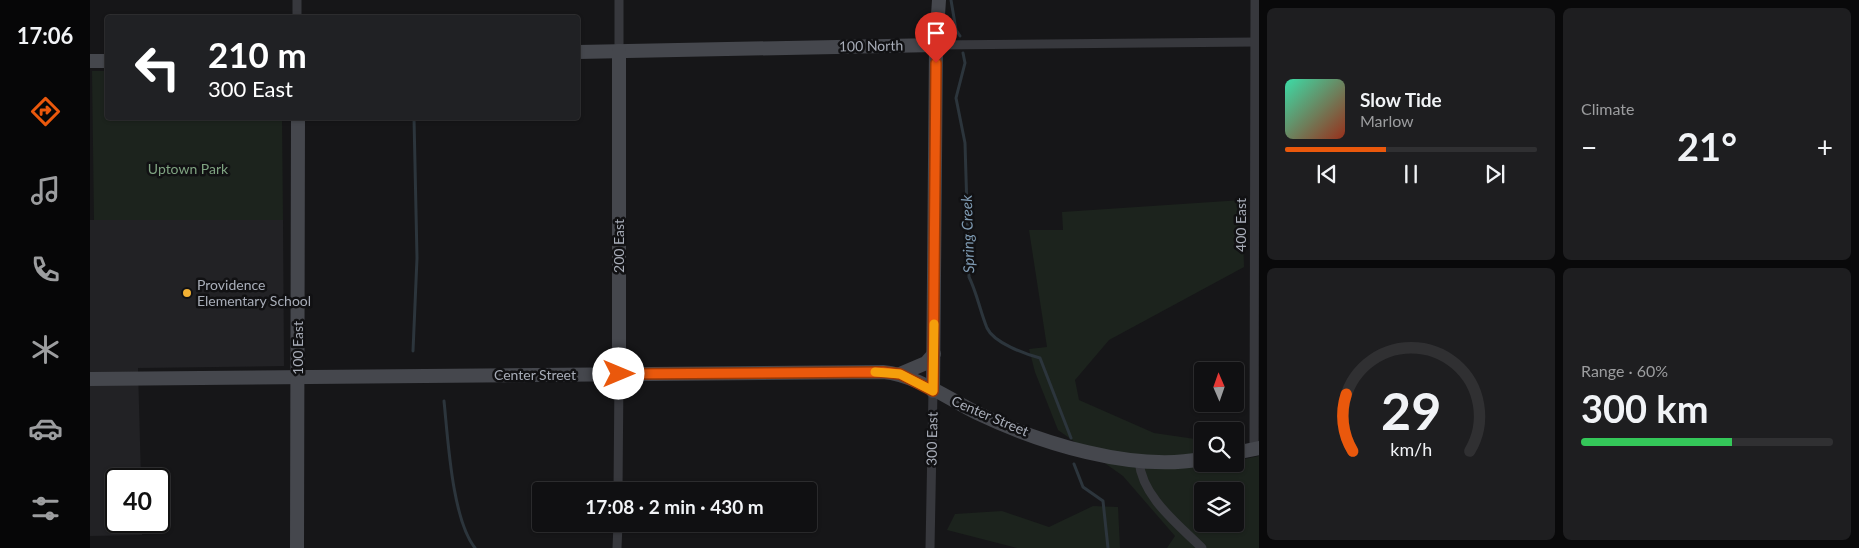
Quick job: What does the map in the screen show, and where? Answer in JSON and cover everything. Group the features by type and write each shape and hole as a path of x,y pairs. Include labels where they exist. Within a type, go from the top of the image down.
{"street":[{"path":"297,0 297,15"},
{"name":"200 East","path":"618,482 619,0"},
{"name":"300 East","path":"930,548 934,354 936,46 939,0"},
{"name":"400 East","path":"1255,0 1257,449"},
{"name":"100 North","path":"580,52 1255,42"},
{"path":"90,62 105,61"},
{"name":"100 East","path":"297,548 298,120"},
{"path":"900,374 926,363 934,354"},
{"name":"Center Street","path":"90,379 883,372 900,374 979,414 1056,443 1102,456 1139,461 1194,459"},
{"path":"1244,451 1257,449"},
{"path":"1139,461 1140,474 1150,494 1202,548"},
{"path":"617,548 618,532"}],"shaded area":[{"name":"Providence Elementary School","path":"90,220 283,220 284,366 138,368 141,468 105,468 105,533 142,533 142,535 90,536"}],"green space":[{"name":"Uptown Park","path":"92,71 105,71 105,120 282,120 283,220 94,220"},
{"path":"1242,200 1244,267 1109,340 1075,380 1079,400 1154,433 1194,439 1194,472 1244,472 1244,459 1259,456 1259,548 1167,548 1175,536 1123,476 1058,430 1035,372 1029,349 1047,347 1029,230 1063,230 1062,212"},
{"path":"1093,506 1118,507 1120,548 1017,548 947,530 955,514 1002,511 1049,527"}],"waterway":[{"name":"Spring Creek","path":"951,0 956,30 960,36"},
{"name":"Spring Creek","path":"963,53 965,63 956,98 965,143 969,277 987,328 991,333 1003,343 1026,354 1040,358 1071,438"},
{"path":"413,351 417,258 414,120"},
{"path":"444,401 456,499 467,535 475,548"},
{"name":"Spring Creek","path":"1074,464 1083,487 1103,501 1108,548"}],"slow traffic":[{"path":"875,372 900,374 933,391 934,324"}],"place":[{"name":"Providence Elementary School","path":"187,293"}],"route":[{"path":"619,374 883,372 900,374 933,391 936,63"}]}
